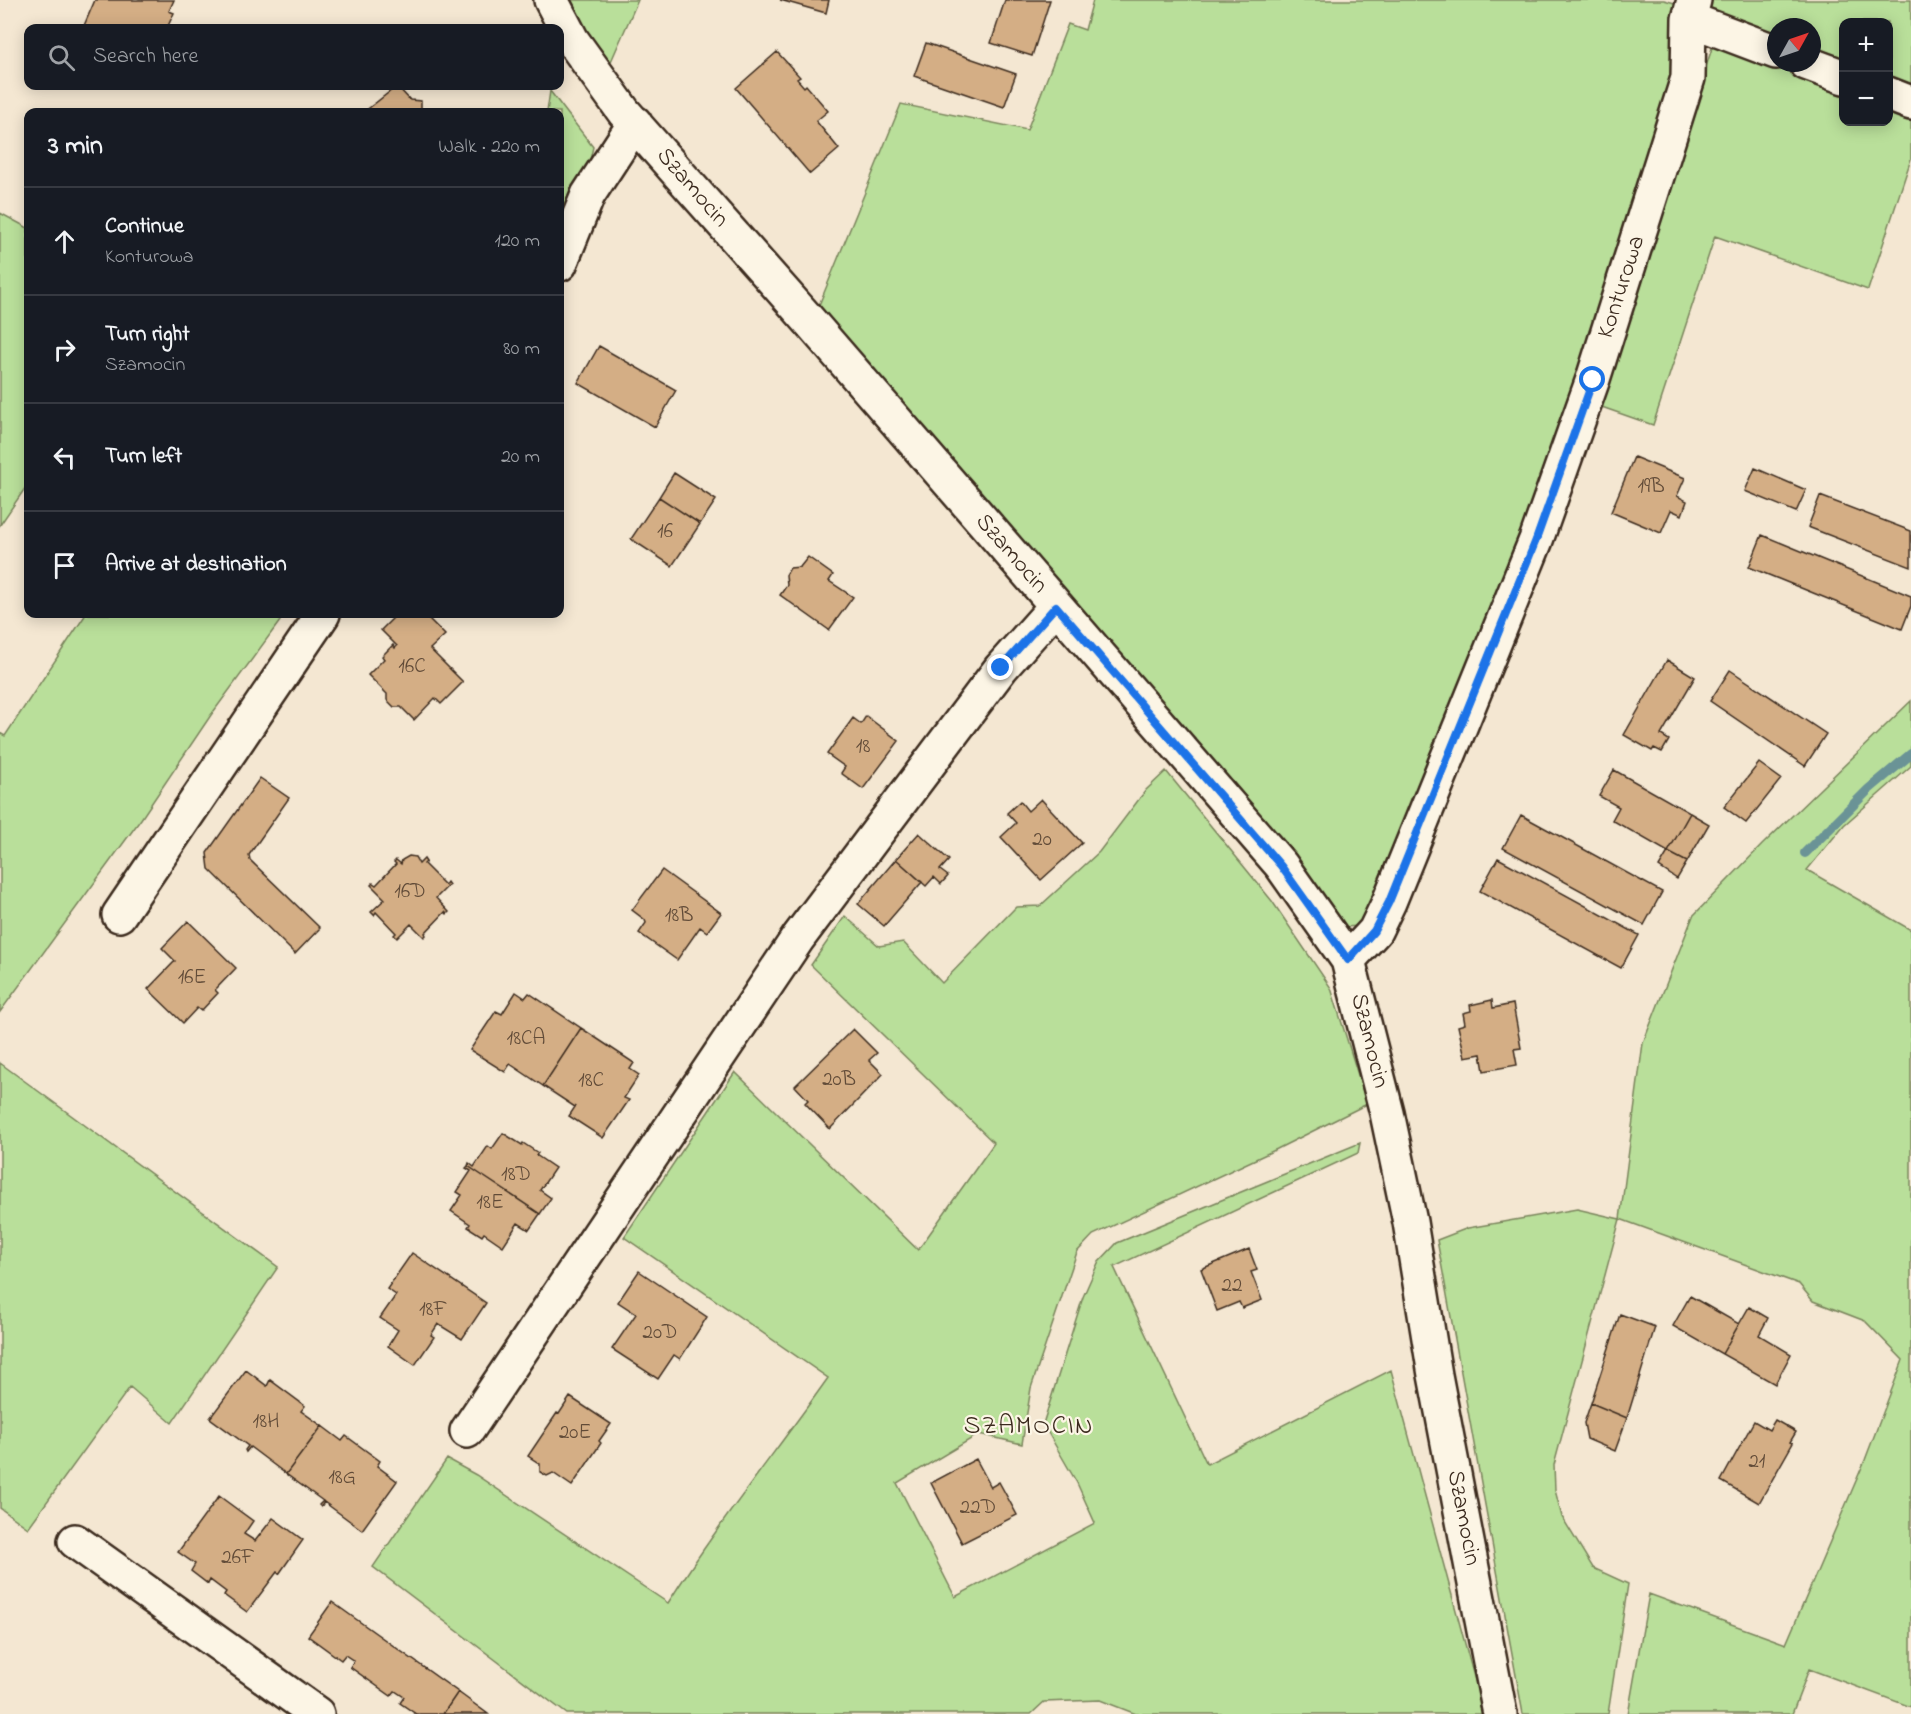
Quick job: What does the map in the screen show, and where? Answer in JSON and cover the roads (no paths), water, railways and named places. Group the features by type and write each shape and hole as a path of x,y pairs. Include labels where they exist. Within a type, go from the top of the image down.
{"street":[{"name":"Szamocin","path":"551,0 564,24"},
{"path":"1692,10 1767,48"},
{"name":"Konturowa","path":"1348,960 1374,931 1389,902 1536,540 1593,380 1688,78 1692,10"},
{"name":"Szamocin","path":"564,25 572,40 624,112 805,316 1281,866 1348,960 1387,1113 1410,1222 1435,1375 1500,1714"},
{"path":"1821,69 1839,75"},
{"path":"1893,96 1911,103"},
{"path":"564,254 588,195 635,123"},
{"path":"467,1431 798,938 1001,668 1056,606"},
{"path":"119,915 313,618"},
{"path":"75,1541 317,1714"}],"waterway":[{"path":"1805,853 1869,789 1911,754"}],"district":[{"name":"SZAMOCIN","path":"1029,1427"}]}
